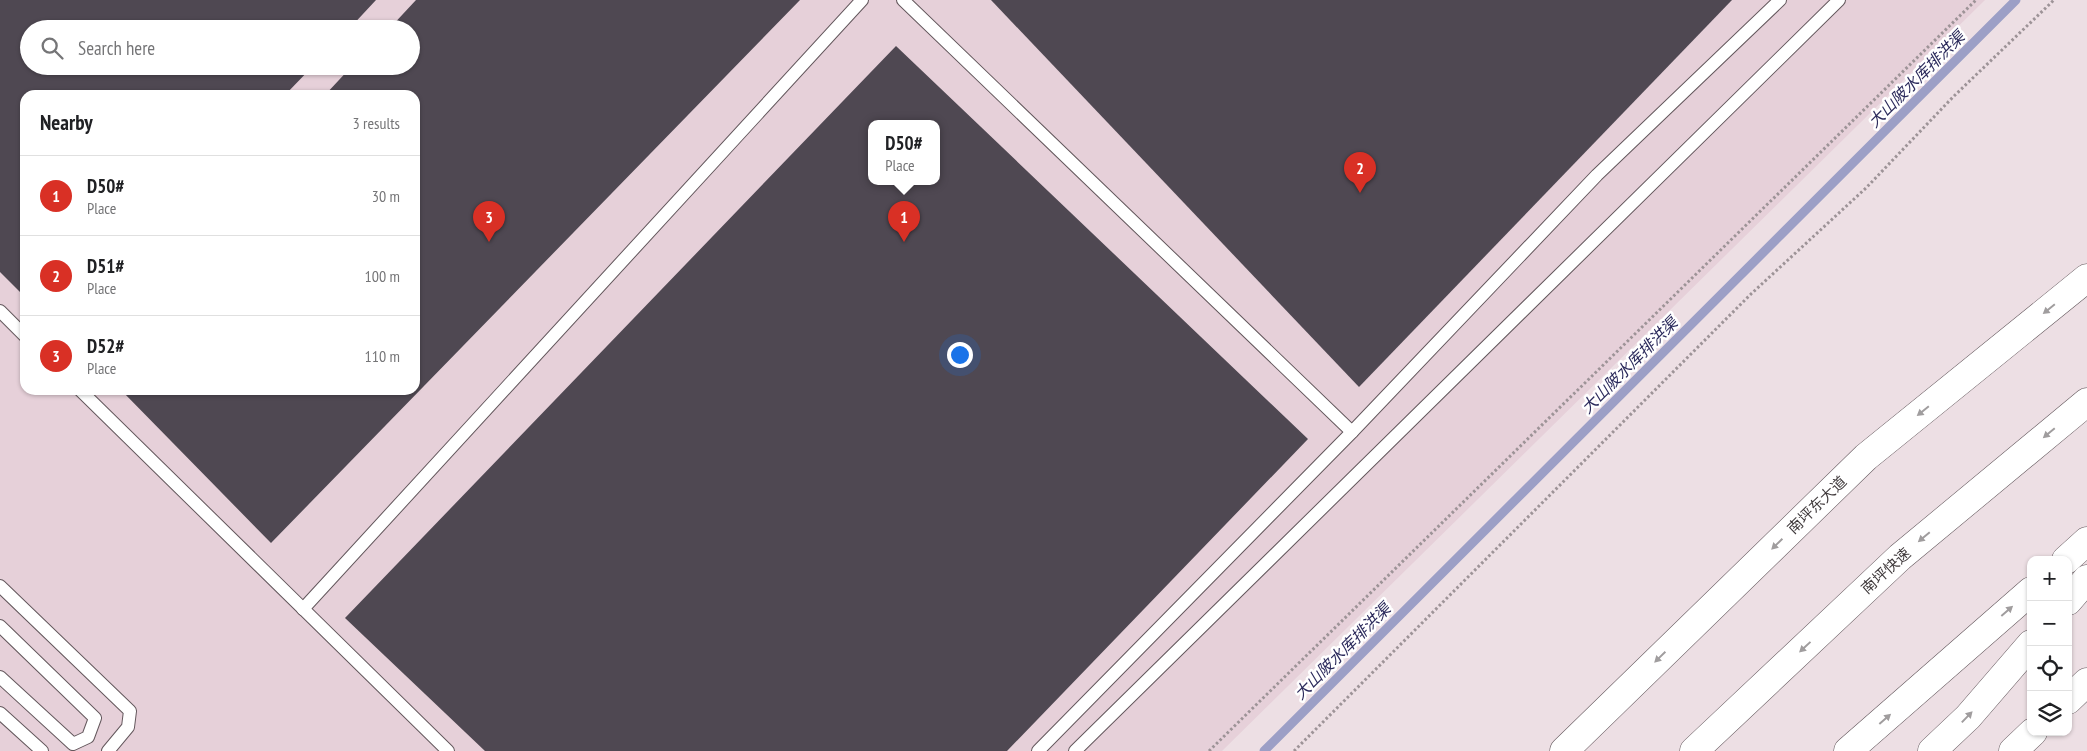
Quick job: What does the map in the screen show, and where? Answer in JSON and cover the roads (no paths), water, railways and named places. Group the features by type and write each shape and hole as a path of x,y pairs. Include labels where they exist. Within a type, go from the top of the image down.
{"main road":[{"name":"南坪东大道","path":"1564,751 1866,457 2087,278"},
{"name":"南坪快速","path":"1694,751 1900,557 2087,402"},
{"path":"2070,556 2087,541"},
{"path":"2072,596 2087,579"},
{"path":"1848,751 2027,594"},
{"path":"1932,751 1968,716 2029,646"},
{"path":"2072,696 2087,682"},
{"path":"2013,751 2029,736"}],"lane":[{"path":"303,609 862,0"},
{"path":"903,0 1352,432"},
{"path":"1038,751 1352,432 1597,175 1780,0"},
{"path":"1075,751 1839,0"},
{"path":"0,311 20,331"},
{"path":"85,395 448,751"},
{"path":"0,586 130,712 128,727 108,751"},
{"path":"0,626 95,718 88,737 73,744 0,676"},
{"path":"0,712 42,751"}],"waterway":[{"name":"大山陂水库排洪渠","path":"1264,751 2016,0"}],"place":[{"name":"D51#","path":"1360,193"},
{"name":"D52#","path":"489,242"},
{"name":"D50#","path":"904,242"}]}
